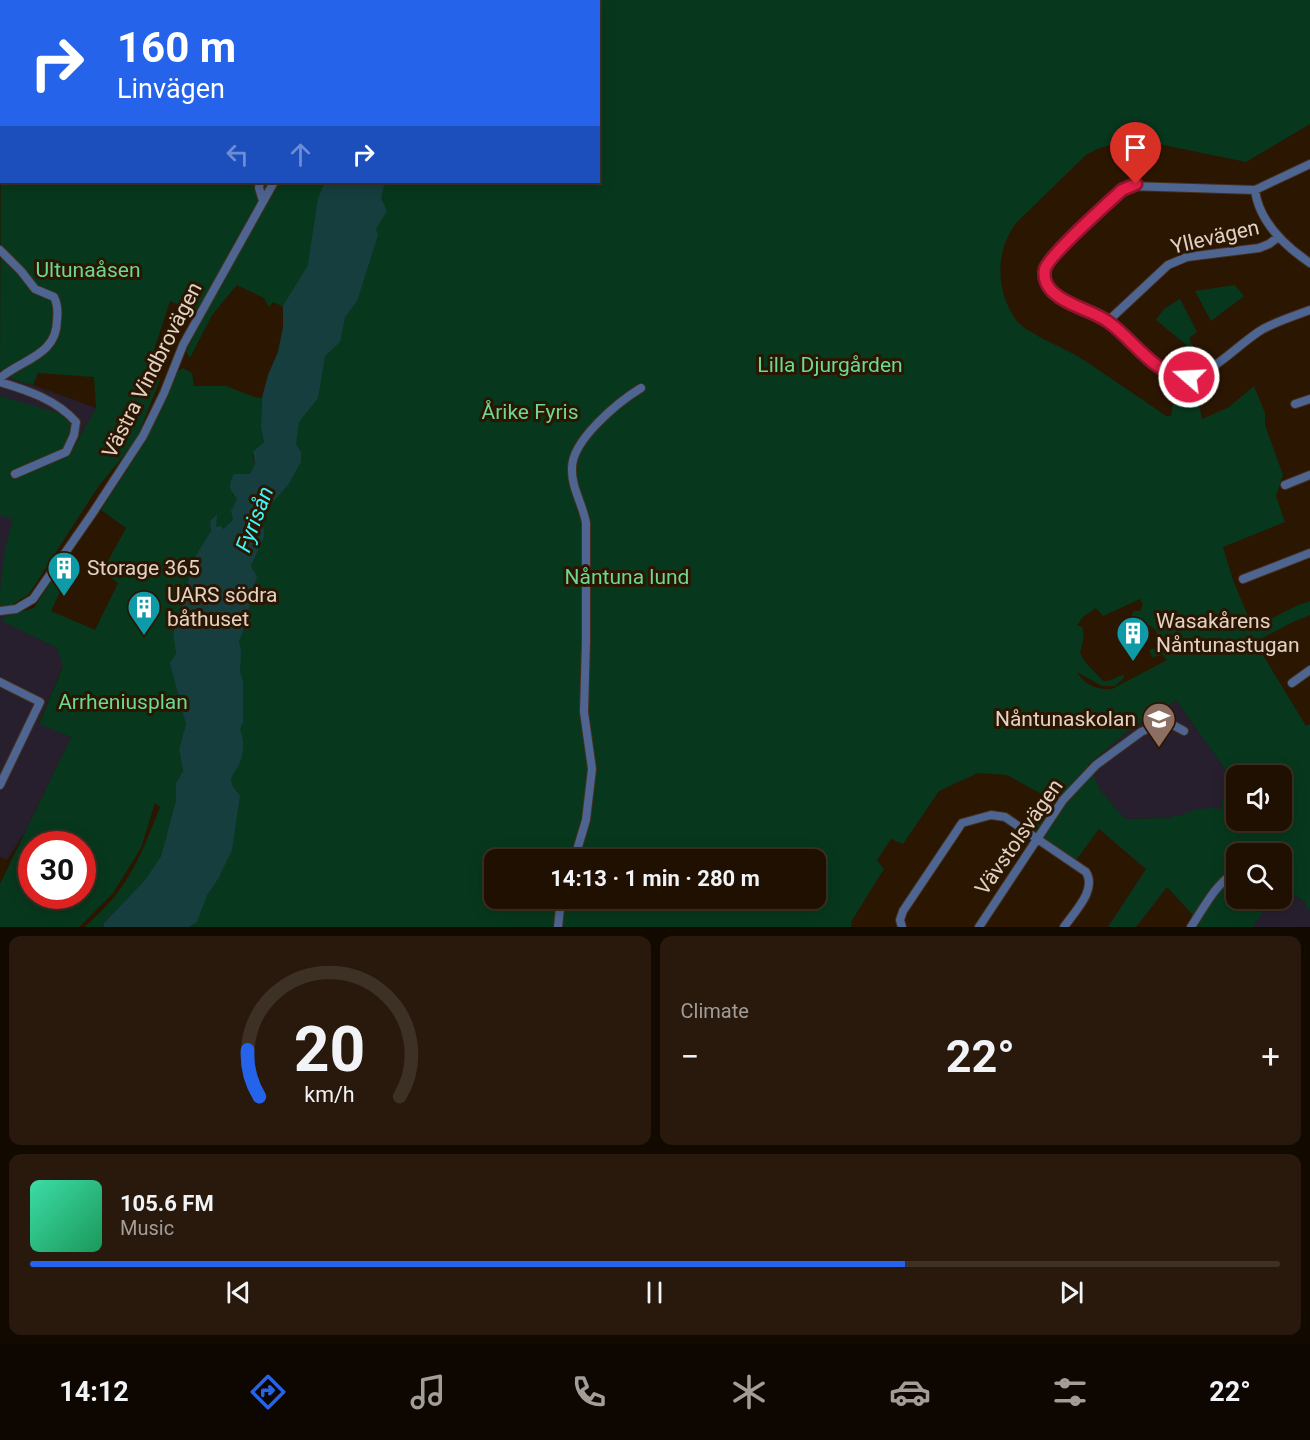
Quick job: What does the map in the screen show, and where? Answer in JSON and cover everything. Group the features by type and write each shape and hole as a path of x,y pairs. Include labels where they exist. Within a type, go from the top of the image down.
{"street":[{"path":"1310,164 1255,190 1136,184 1122,190 1056,254 1045,269 1045,281 1055,295 1108,321 1158,365 1176,376 1189,377 1209,369 1262,330 1310,310"},
{"path":"260,183 263,201"},
{"name":"Västra Vindbrovägen","path":"0,611 16,609 33,599 143,436 164,393 183,345 230,257 273,183"},
{"path":"1255,190 1256,200 1278,237 1310,263"},
{"name":"Yllevägen","path":"1108,321 1139,290 1171,263 1187,257 1259,248 1278,237"},
{"path":"0,250 35,289 54,297 58,318 57,333 46,349 0,380"},
{"path":"0,380 43,398 70,415 76,422 74,435 66,452 15,474"},
{"path":"577,849 586,820 592,769 584,712 586,523 573,479 572,466 578,451 598,421 624,398 641,388"},
{"path":"1295,404 1310,399"},
{"path":"1285,485 1310,475"},
{"path":"1243,579 1310,553"},
{"path":"1292,683 1310,670"},
{"path":"0,682 40,702 3,770 0,785"},
{"name":"Vävstolsvägen","path":"979,927 1063,800 1096,765 1141,732 1160,723 1171,724 1184,731"},
{"path":"902,927 900,920 903,910 962,823 991,815 1005,817 1086,872 1091,879 1090,889 1064,927"},
{"path":"1191,927 1202,907 1218,885 1226,879"},
{"path":"558,927 560,909"}],"shaded area":[{"path":"0,370 17,381 96,408 69,457 3,621 57,648 63,665 39,723 71,737 25,831 18,831 18,843 7,860 0,857"},
{"name":"Nåntunaskolan","path":"1176,700 1226,771 1221,809 1182,818 1125,819 1101,791 1088,765 1129,730"},
{"path":"1292,894 1306,903 1304,906 1310,910 1310,927 1253,927 1262,914 1259,911 1260,909 1292,909"}],"green space":[{"name":"Årike Fyris","path":"600,0 1310,0 1310,124 1246,162 1134,139 1087,154 1017,222 1005,245 1000,270 1004,296 1020,325 1079,357 1166,416 1171,416 1177,379 1194,380 1202,419 1229,407 1254,386 1265,413 1265,425 1283,475 1276,496 1285,522 1223,547 1233,580 1253,628 1310,601 1310,615 1255,642 1306,726 1310,724 1310,910 1304,906 1306,903 1292,894 1292,843 1226,843 1226,909 1260,909 1259,911 1263,913 1253,927 1194,927 1191,920 1192,914 1167,887 1136,927 1108,927 1146,869 1099,829 1071,867 1020,832 1043,795 1007,775 978,773 939,791 903,844 891,839 877,860 884,869 851,922 852,927 156,927 218,611 318,323 273,302 269,307 264,298 237,285 212,315 190,358 186,351 223,278 199,314 170,301 154,350 160,380 136,441 98,487 29,594 10,606 0,606 3,562 13,520 0,515 0,396 79,419 70,455 96,408 94,377 38,373 33,385 17,381 0,370 1,183 600,183","holes":["1140,599 1143,605 1140,611 1134,611 1131,616 1155,630 1161,643 1159,647 1149,650 1152,657 1163,655 1167,660 1112,689 1102,689 1087,683 1077,672 1102,686 1115,686 1124,675 1103,681 1086,663 1080,653 1084,634 1082,627 1077,625 1083,617 1096,608 1103,616","1176,700 1226,771 1226,765 1292,765 1292,831 1226,831 1226,778 1221,809 1199,809 1180,816 1175,815 1172,818 1125,819 1101,791 1088,765 1129,730"]},
{"path":"1235,285 1244,296 1211,321 1195,291"},
{"path":"1180,299 1197,332 1189,338 1195,352 1156,320 1164,309"},
{"name":"Arrheniusplan","path":"183,368 192,373 194,386 226,386 262,398 261,428 264,442 252,455 255,464 250,474 232,494 237,499 233,520 223,529 216,527 216,515 210,521 212,531 192,562 185,598 173,634 186,724 179,749 183,771 176,783 176,800 161,856 145,880 104,923 104,927 85,927 112,900 135,865 160,807 155,803 141,848 113,893 79,927 0,927 0,884 18,847 18,909 96,909 96,831 26,831 71,737 39,724 63,666 57,648 2,621 5,616 34,608 57,572 67,577 51,611 95,630 118,583 102,572 126,528 101,510 146,440 176,372"}],"water":[{"name":"Fyrisån","path":"325,183 385,183 381,198 387,211 376,229 378,235 357,301 345,317 340,342 325,356 318,398 299,422 296,444 301,452 301,462 263,520 264,537 251,566 257,577 239,642 240,672 243,682 243,722 240,729 243,746 240,762 231,778 232,785 240,795 232,850 218,879 207,895 197,922 189,927 104,927 104,923 145,880 161,856 176,800 176,783 183,771 179,749 186,724 170,663 176,654 173,634 185,598 192,562 211,531 210,521 217,514 216,527 221,526 223,529 233,520 231,511 237,499 230,487 232,478 234,474 250,474 255,464 253,452 264,442 261,428 262,398 268,375 278,352 283,327 283,306 308,265 318,198"}],"place":[{"name":"Storage 365","path":"64,597"},
{"name":"UARS södra båthuset","path":"144,636"},
{"name":"Wasakårens Nåntunastugan","path":"1133,662"},
{"name":"Nåntunaskolan","path":"1159,748"}],"route":[{"path":"1136,184 1122,190 1056,254 1045,269 1044,279 1048,288 1055,295 1108,321 1146,356 1170,374 1189,377"}],"park label":[{"name":"Ultunaåsen","path":"88,270"},
{"name":"Lilla Djurgården","path":"830,365"},
{"name":"Nåntuna lund","path":"627,577"}]}
